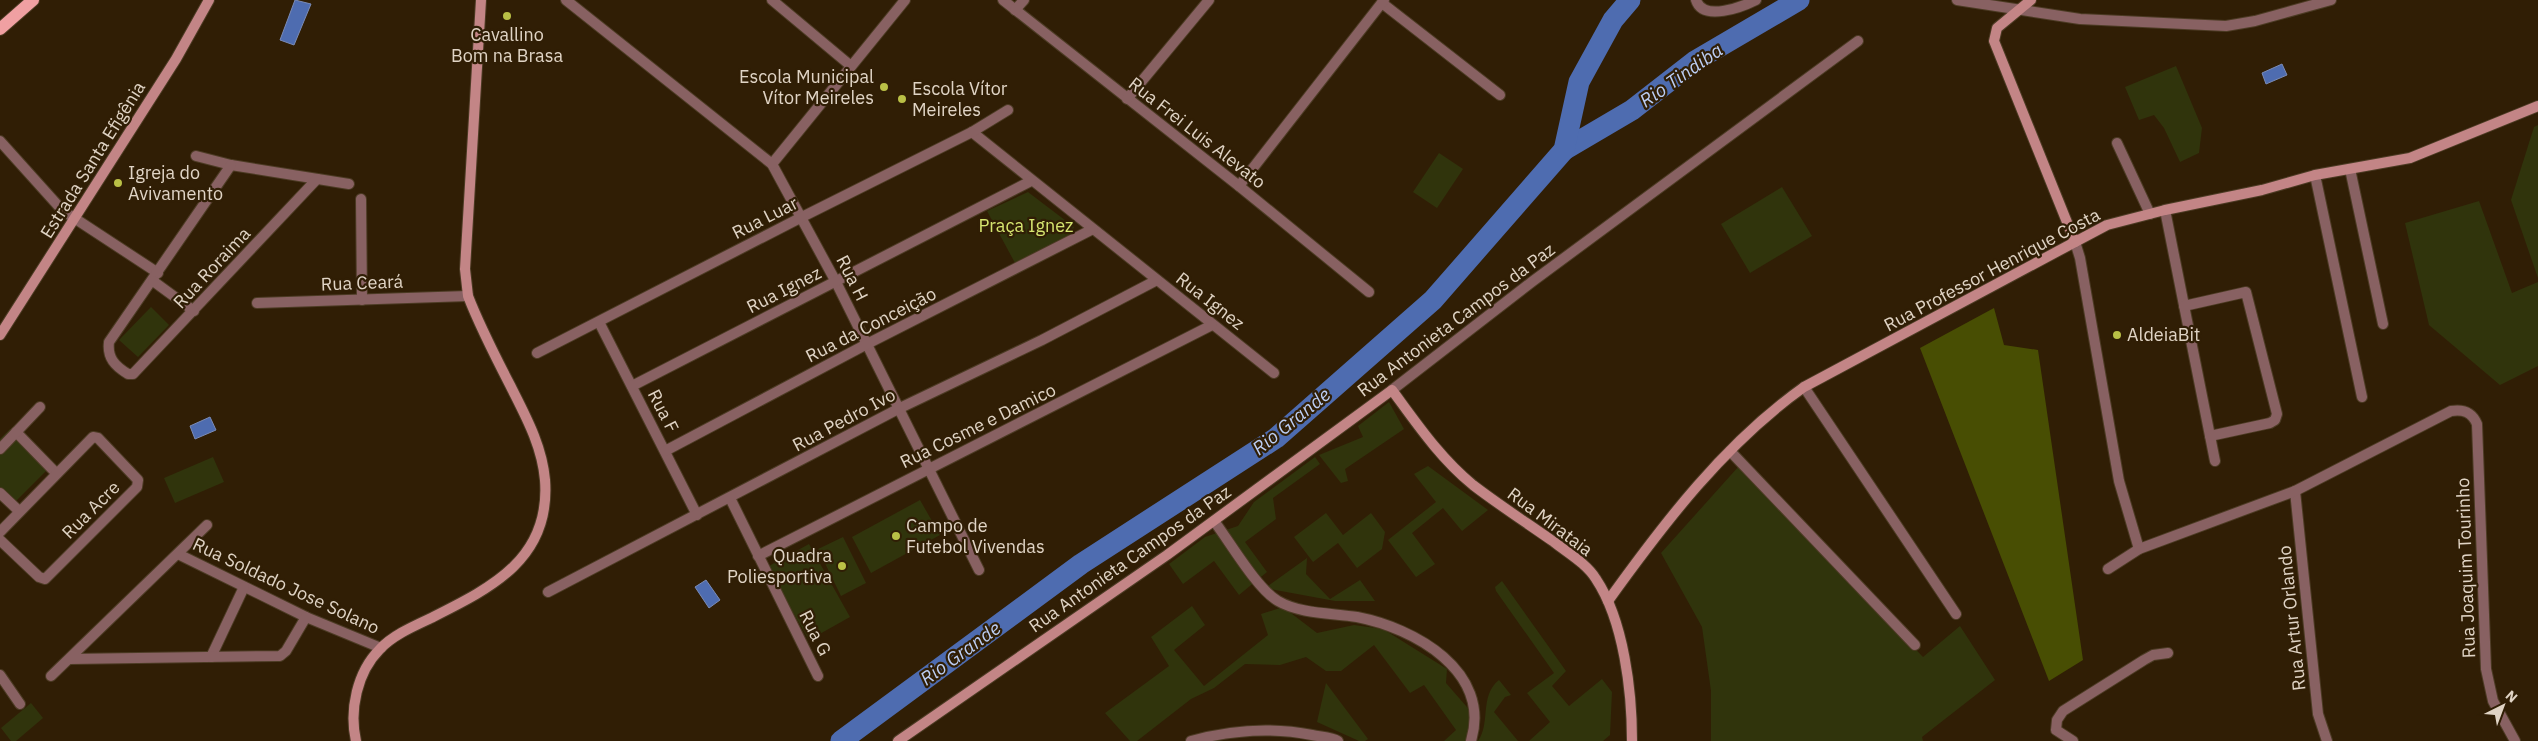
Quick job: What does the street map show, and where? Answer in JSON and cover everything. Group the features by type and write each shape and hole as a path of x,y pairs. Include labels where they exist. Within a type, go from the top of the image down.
{"main road":[{"path":"0,29 33,0"}],"street":[{"name":"Estrada Santa Efigênia","path":"0,335 176,59 209,0"},
{"path":"356,741 354,709 356,694 362,678 380,648 417,624 478,595 503,578 524,555 540,522 546,493 540,450 468,296 465,269 481,0"},
{"path":"566,0 772,164 905,0"},
{"path":"772,0 851,66"},
{"name":"Rua Frei Luis Alevato","path":"1003,0 1239,186 1369,292"},
{"path":"1016,10 1024,0"},
{"path":"1127,99 1209,0"},
{"path":"1696,0 1698,5 1704,10 1712,11 1732,9 1756,0"},
{"path":"1957,0 2017,11 2080,19 2226,26 2255,21 2331,0"},
{"path":"2031,0 1997,28 1994,41 2080,258 2119,481 2138,549"},
{"path":"1239,186 1383,2 1500,95"},
{"name":"Rua Antonieta Campos da Paz","path":"898,741 1214,521 1392,390 1533,281 1858,41"},
{"name":"Rua Professor Henrique Costa","path":"1608,601 1642,554 1730,451 1766,416 1804,387 2074,242 2107,226 2165,210 2262,190 2315,175 2410,158 2538,106"},
{"name":"Rua Luar","path":"537,354 802,217 972,132 1008,110"},
{"name":"Rua Ignez","path":"972,132 1274,373"},
{"path":"0,141 62,210 156,276 194,311"},
{"path":"2116,143 2150,214"},
{"path":"196,156 231,165 349,184"},
{"name":"Rua H","path":"772,164 836,282 979,570"},
{"path":"156,276 231,165"},
{"path":"2350,169 2383,324"},
{"path":"2315,175 2362,397"},
{"name":"Rua Roraima","path":"156,276 109,342 108,354 110,358 128,374 133,374 194,311 316,179"},
{"name":"Rua Ignez","path":"632,386 1031,181"},
{"path":"361,198 362,300"},
{"path":"2165,210 2215,461"},
{"name":"Rua da Conceição","path":"665,451 867,344 1093,229"},
{"name":"Rua Pedro Ivo","path":"548,592 900,408 1042,340 1157,280"},
{"path":"2184,306 2246,292 2277,414 2275,420 2270,423 2210,436"},
{"name":"Rua Ceará","path":"257,302 468,296"},
{"name":"Rua F","path":"599,322 696,515"},
{"name":"Rua Cosme e Damico","path":"758,556 1212,324"},
{"path":"1804,387 1956,614"},
{"name":"Rua Mirataia","path":"1392,390 1425,435 1455,469 1580,562 1596,578 1608,601 1623,657 1632,716 1632,741"},
{"path":"0,449 40,407"},
{"name":"Rua Joaquim Tourinho","path":"2295,491 2451,411 2460,410 2474,418 2477,424 2486,669 2493,700 2515,741"},
{"path":"16,432 56,473"},
{"name":"Rua Acre","path":"0,532 56,473 95,437 138,483 137,487 45,578 39,577 0,540"},
{"path":"1730,451 1915,645"},
{"path":"2108,569 2138,549 2295,491"},
{"name":"Rua Artur Orlando","path":"2295,491 2318,714 2327,741"},
{"path":"0,493 19,512"},
{"name":"Rua G","path":"730,498 818,676"},
{"path":"1214,521 1263,589 1279,602 1306,610 1357,618 1394,628 1410,634 1443,657 1471,692 1475,719 1471,741"},
{"path":"51,676 207,525"},
{"name":"Rua Soldado Jose Solano","path":"178,554 306,617 380,648"},
{"path":"212,657 244,587"},
{"path":"70,659 280,656 286,651 306,617"},
{"path":"2073,741 2056,730 2057,720 2063,711 2144,660 2154,655 2168,653"},
{"path":"0,675 20,704"},
{"path":"1191,741 1217,735 1272,729 1294,731 1338,741"}],"green space":[{"path":"2176,66 2202,128 2199,153 2180,162 2164,128 2154,115 2139,120 2125,87"},
{"path":"2538,125 2538,278 2511,200 2534,127"},
{"path":"1439,153 1463,169 1437,208 1413,192"},
{"path":"1782,187 1812,236 1750,273 1721,224"},
{"name":"Praça Ignez","path":"1028,192 1074,227 1071,234 1015,263 987,211"},
{"path":"2479,201 2512,293 2538,282 2538,366 2500,385 2429,325 2405,223"},
{"path":"151,307 169,325 138,357 119,340"},
{"path":"1994,308 2004,345 2038,350 2083,660 2049,681 1920,348"},
{"path":"1389,402 1404,429 1345,469 1348,481 1341,483 1319,455 1363,437 1358,426"},
{"path":"10,429 49,468 15,502 0,487 0,439"},
{"path":"213,457 224,482 175,503 164,478"},
{"path":"1315,457 1320,464 1273,498 1276,519 1245,542 1267,572 1239,595 1214,561 1183,584 1169,564 1205,537 1238,526 1254,502"},
{"path":"1428,466 1488,510 1462,531 1443,508 1412,533 1435,564 1416,577 1388,540 1436,502 1414,474"},
{"path":"1739,466 1923,657 1960,626 1995,680 1922,737 1923,741 1711,741 1711,691 1702,627 1661,553"},
{"name":"Campo de Futebol Vivendas","path":"920,500 940,535 871,573 852,537"},
{"path":"1326,513 1343,535 1371,513 1385,532 1382,549 1357,568 1338,543 1313,562 1294,537"},
{"name":"Quadra Poliesportiva","path":"843,537 866,583 841,596 818,549"},
{"path":"809,544 850,617 809,640 767,567"},
{"path":"1307,558 1306,574 1330,599 1360,580 1375,601 1335,601 1265,588"},
{"path":"1502,581 1566,671 1552,686 1569,706 1602,679 1612,692 1610,735 1603,741 1529,741 1550,722 1527,693 1554,673 1496,591 1495,587"},
{"path":"1192,606 1205,625 1174,650 1204,686 1268,635 1261,614 1283,607 1317,633 1354,625 1383,629 1447,669 1446,683 1473,714 1467,741 1444,741 1456,730 1424,685 1410,693 1374,645 1341,671 1326,671 1306,657 1280,665 1245,664 1214,688 1191,699 1137,741 1130,741 1105,713 1169,666 1151,637"},
{"path":"1499,680 1511,695 1505,697 1494,712 1518,741 1478,741 1484,726 1489,694"},
{"path":"1326,683 1368,739 1359,741 1317,722"},
{"path":"31,703 43,718 16,741 11,741 1,728"}],"water":[{"path":"295,0 311,4 294,45 280,40"},
{"path":"2282,64 2287,75 2266,84 2262,73"},
{"path":"210,417 216,430 195,439 190,426"},
{"path":"706,580 720,600 709,608 695,587"}],"waterway":[{"name":"Rio Grande","path":"841,741 1081,564 1276,438 1433,300 1564,150 1579,82 1613,20 1630,0"},
{"name":"Rio Tindiba","path":"1564,150 1632,110 1695,61 1799,0"}],"place":[{"name":"Cavallino Bom na Brasa","path":"507,16"},
{"name":"Escola Municipal Vítor Meireles","path":"884,87"},
{"name":"Escola Vítor Meireles","path":"902,99"},
{"name":"Igreja do Avivamento","path":"118,183"},
{"name":"AldeiaBit","path":"2117,335"},
{"name":"Campo de Futebol Vivendas","path":"896,536"},
{"name":"Quadra Poliesportiva","path":"842,566"}]}
